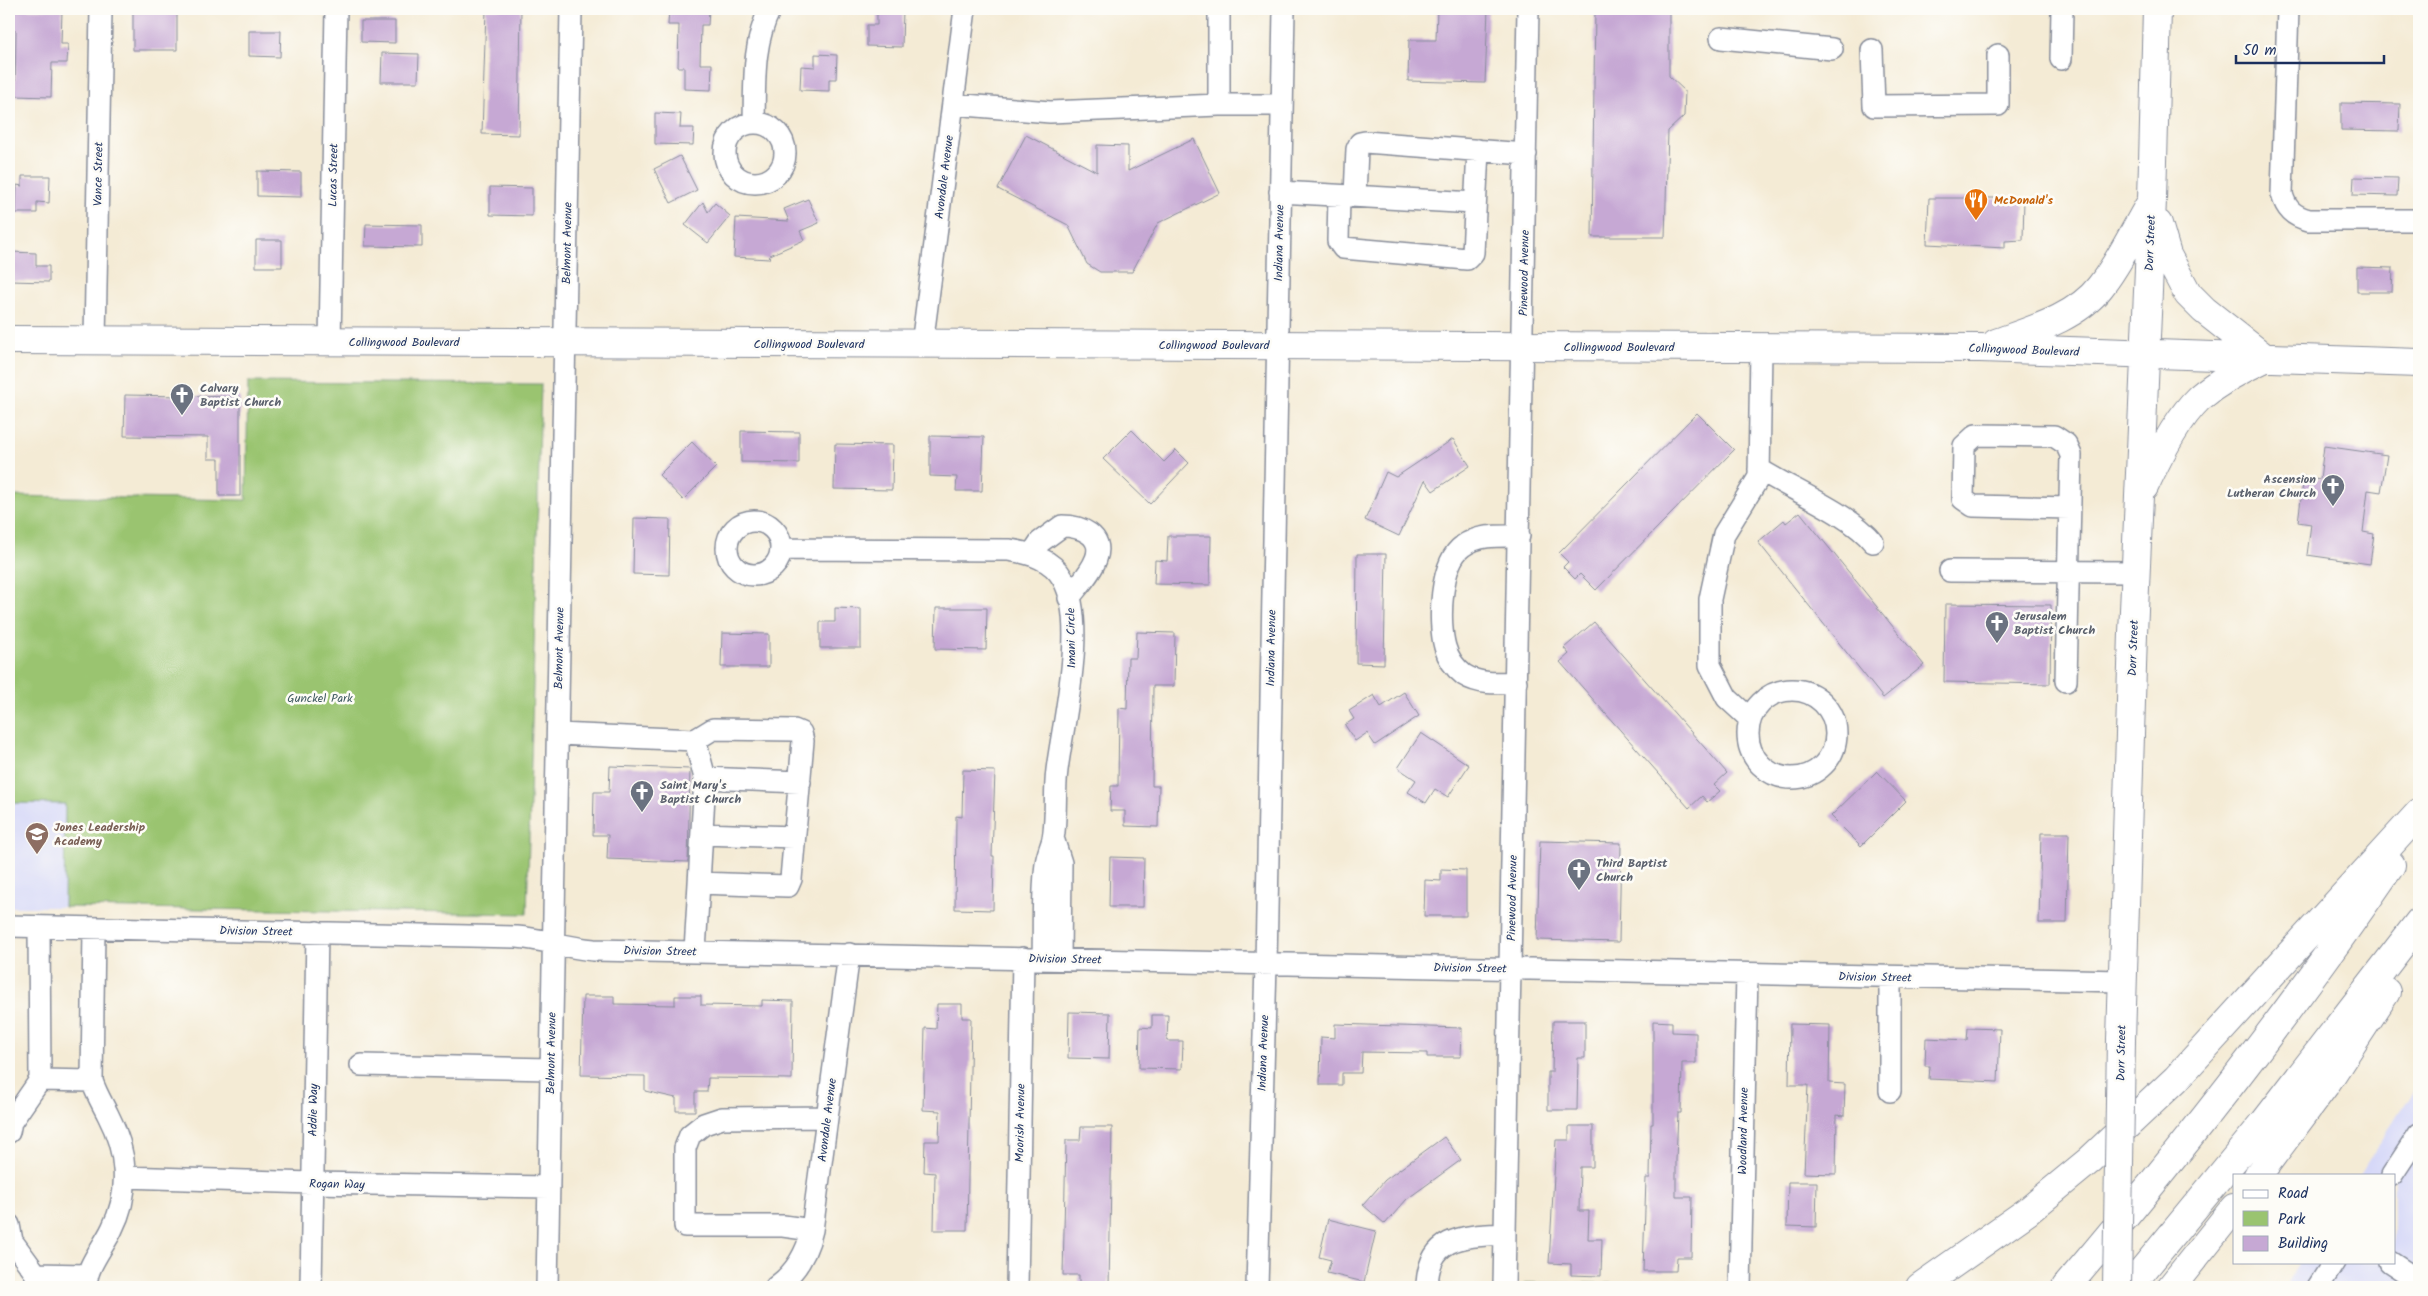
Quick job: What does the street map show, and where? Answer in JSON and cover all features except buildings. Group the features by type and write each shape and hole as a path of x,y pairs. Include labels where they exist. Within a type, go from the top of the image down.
{"main road":[{"name":"Dorr Street","path":"2117,1287 2122,981 2136,572 2152,200 2157,9"},
{"path":"1980,348 2038,328 2079,307 2100,288 2152,200"},
{"path":"2139,497 2155,462 2199,398 2244,368 2265,358 2204,310 2188,294 2167,255 2152,200"},
{"name":"Collingwood Boulevard","path":"9,340 565,344 1277,344 1522,347 1980,348 2419,362"},
{"path":"1920,1287 1983,1245 2036,1204 2090,1160 2176,1079 2236,1016 2419,813"},
{"path":"2066,1287 2170,1163 2354,919 2419,825"},
{"path":"2128,1287 2264,1123 2419,922"},
{"path":"2259,1174 2324,1085 2419,942"},
{"path":"2171,1287 2233,1209"}],"street":[{"name":"Vance Street","path":"95,340 101,9"},
{"name":"Lucas Street","path":"330,342 336,9"},
{"name":"Belmont Avenue","path":"547,1287 571,9"},
{"name":"Avondale Avenue","path":"922,345 965,9"},
{"path":"1219,9 1219,105"},
{"name":"Indiana Avenue","path":"1257,1287 1266,964 1284,9"},
{"name":"Pinewood Avenue","path":"1504,1287 1528,9"},
{"path":"2061,59 2062,9"},
{"path":"2288,9 2282,194 2285,205 2299,218 2309,220 2419,220"},
{"path":"754,122 755,69 762,15"},
{"path":"1721,38 1832,49"},
{"path":"1872,50 1874,106 1998,105 1998,56"},
{"path":"953,104 1050,112 1219,105 1282,105"},
{"path":"1478,150 1473,253 1467,258 1343,248 1338,241 1357,149 1360,143 1365,142 1478,150 1526,154"},
{"path":"1280,192 1475,203"},
{"path":"1750,720 1727,698 1710,665 1710,599 1724,534 1759,477 1761,348"},
{"path":"2066,681 2068,572 2070,508 2071,455 2066,444 2054,436 1976,434 1964,446 1963,499 1973,506 2070,508"},
{"path":"1759,469 1850,521 1867,534 1873,542"},
{"path":"1032,554 1040,542 1062,526 1074,526 1084,529 1092,536 1097,545 1097,558 1069,598"},
{"path":"1516,682 1476,681 1456,667 1445,648 1443,634 1444,583 1451,560 1464,545 1485,537 1519,536"},
{"name":"Imani Circle","path":"781,550 1009,550 1032,554 1051,565 1063,579 1069,598 1073,641 1072,670 1057,771 1053,838 1061,863 1042,959"},
{"path":"1950,571 2136,572"},
{"path":"1793,690 1807,693 1819,699 1828,710 1834,722 1836,736 1833,750 1825,763 1814,773 1799,778 1784,778 1770,773 1758,763 1750,750 1747,735 1750,720 1757,707 1773,695 1793,690"},
{"path":"558,734 695,740 713,729 794,730 801,733 803,741 800,782 791,879 788,886 699,883"},
{"path":"695,740 705,778 695,951"},
{"path":"705,778 800,782"},
{"path":"703,834 794,837"},
{"name":"Division Street","path":"9,926 517,937 572,948 594,950 2122,981"},
{"path":"9,1132 11,1122 40,1080 39,927"},
{"path":"9,1225 12,1241 36,1280 86,1281 120,1213 125,1177 123,1156 117,1135 98,1099 92,1081 94,928"},
{"name":"Addie Way","path":"311,1287 317,932"},
{"name":"Avondale Avenue","path":"781,1283 804,1255 812,1230 849,954"},
{"name":"Moorish Avenue","path":"1017,1287 1042,959"},
{"name":"Woodland Avenue","path":"1740,1287 1747,974"},
{"path":"1890,977 1890,1091"},
{"path":"361,1065 551,1069"},
{"path":"40,1080 92,1081"},
{"path":"812,1230 783,1226 685,1226 685,1148 690,1134 714,1119 827,1117"},
{"path":"2393,1174 2419,1134"},
{"name":"Rogan Way","path":"125,1177 549,1188"},
{"path":"1428,1287 1428,1270 1433,1257 1441,1246 1461,1237 1504,1234"},
{"path":"2318,1287 2333,1264"},
{"path":"2393,1264 2419,1282"}],"shaded area":[{"name":"Jones Leadership Academy","path":"9,803 65,804 64,907 9,907"},
{"path":"2419,1082 2419,1287 2285,1287 2300,1264 2396,1264 2396,1174 2360,1174"}],"green space":[{"name":"Gunckel Park","path":"248,382 541,384 527,914 64,907 65,804 9,803 9,496 246,500"},
{"path":"1525,1283 1716,1284 1716,1287 1525,1287"}],"place":[{"name":"McDonald's","path":"1976,221"},
{"name":"Calvary Baptist Church","path":"182,416"},
{"name":"Ascension Lutheran Church","path":"2333,507"},
{"name":"Jerusalem Baptist Church","path":"1997,644"},
{"name":"Saint Mary's Baptist Church","path":"642,813"},
{"name":"Jones Leadership Academy","path":"37,855"},
{"name":"Third Baptist Church","path":"1579,891"}]}
